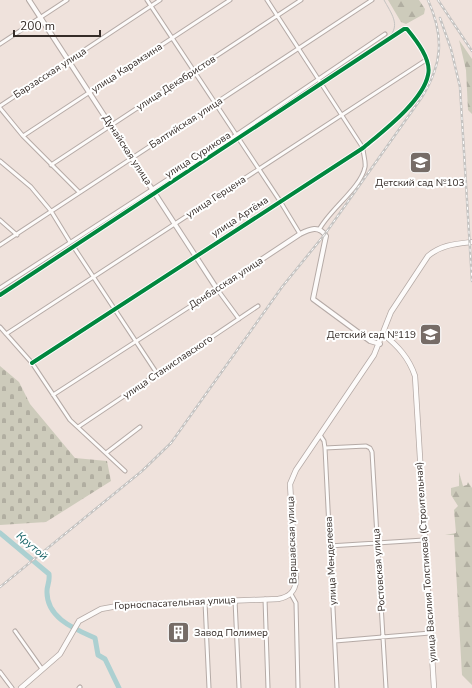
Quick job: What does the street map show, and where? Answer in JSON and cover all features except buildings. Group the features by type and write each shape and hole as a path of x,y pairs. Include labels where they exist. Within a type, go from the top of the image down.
{"main road":[{"path":"320,435 374,355 380,344 391,312 428,256 444,246 472,242"},
{"name":"улица Василия Толстикова (Строительная)","path":"383,334 399,348 412,367 416,385 424,540 434,688"},
{"name":"Варшавская улица","path":"291,594 294,590 296,581 290,484 296,470 320,435"},
{"name":"Горноспасательная улица","path":"21,688 60,654 76,624 84,616 110,607 161,603 286,598 291,594"}],"street":[{"name":"Дунайская улица","path":"29,0 217,289 239,319"},
{"path":"0,44 67,0"},
{"path":"147,0 280,200 300,234"},
{"name":"Барзасская улица","path":"0,107 160,0"},
{"name":"улица Карамзина","path":"23,136 230,0"},
{"path":"267,0 342,114 362,148 365,164 362,175 323,222 319,230 326,236 313,298 370,341 380,344"},
{"name":"улица Декабристов","path":"51,165 301,0"},
{"name":"Балтийская улица","path":"0,245 372,0"},
{"name":"улица Сурикова","path":"0,288 70,242 239,138 404,29 407,29 421,47 426,60"},
{"name":"улица Сурикова","path":"0,295 385,34"},
{"name":"улица Герцена","path":"6,334 426,60"},
{"name":"улица Артёма","path":"32,362 113,308 362,148 395,120 422,89 429,75 426,60"},
{"path":"0,107 23,136 79,192"},
{"path":"0,161 31,187 50,211 70,242"},
{"path":"0,220 17,235"},
{"name":"Донбасская улица","path":"53,395 300,234 311,229 319,230"},
{"path":"73,246 135,342 158,374"},
{"name":"улица Станиславского","path":"78,426 258,306"},
{"path":"0,327 32,362 70,420 125,471"},
{"path":"106,453 140,427"},
{"name":"улица Менделеева","path":"320,435 324,441 325,448 337,688"},
{"name":"Ростовская улица","path":"325,448 366,446 370,448 372,452 376,544 384,638 386,688"},
{"path":"329,546 424,540"},
{"name":"Варшавская улица","path":"291,594 296,603 298,688"},
{"path":"265,599 268,688"},
{"path":"235,600 239,688"},
{"path":"205,602 209,688"},
{"path":"15,630 42,669"},
{"path":"335,641 430,633"},
{"path":"0,672 12,688"}],"green space":[{"path":"388,0 419,0 425,9 424,14 406,24 401,22"},
{"path":"459,40 472,59 472,114 468,110 466,70"},
{"path":"0,366 19,382 30,404 75,458 107,461 111,481 46,522 0,525"},
{"path":"459,472 463,486 467,485 468,482 472,488 472,685 462,675 454,535 445,535 456,533 454,510 458,506 451,495 451,488 459,486"}],"waterway":[{"name":"Крутой","path":"0,533 49,574 47,591 51,608 63,621 79,631 95,638 98,655 105,659 119,688"}],"tram line":[{"path":"0,293 389,37 393,32 395,23 384,0"}],"railway":[{"path":"0,587 142,471 171,443 282,287 325,234 429,85 437,61 439,38 437,26 428,0"},
{"path":"438,0 472,51"},
{"path":"440,18 451,49 460,87 472,281"}],"cycle path":[{"path":"0,295 404,29 407,29 422,50 429,69 425,85 401,115 363,148 32,363"}],"place":[{"name":"Детский сад №103","path":"420,163"},
{"name":"Детский сад №119","path":"431,335"},
{"name":"Завод Полимер","path":"178,633"}]}
